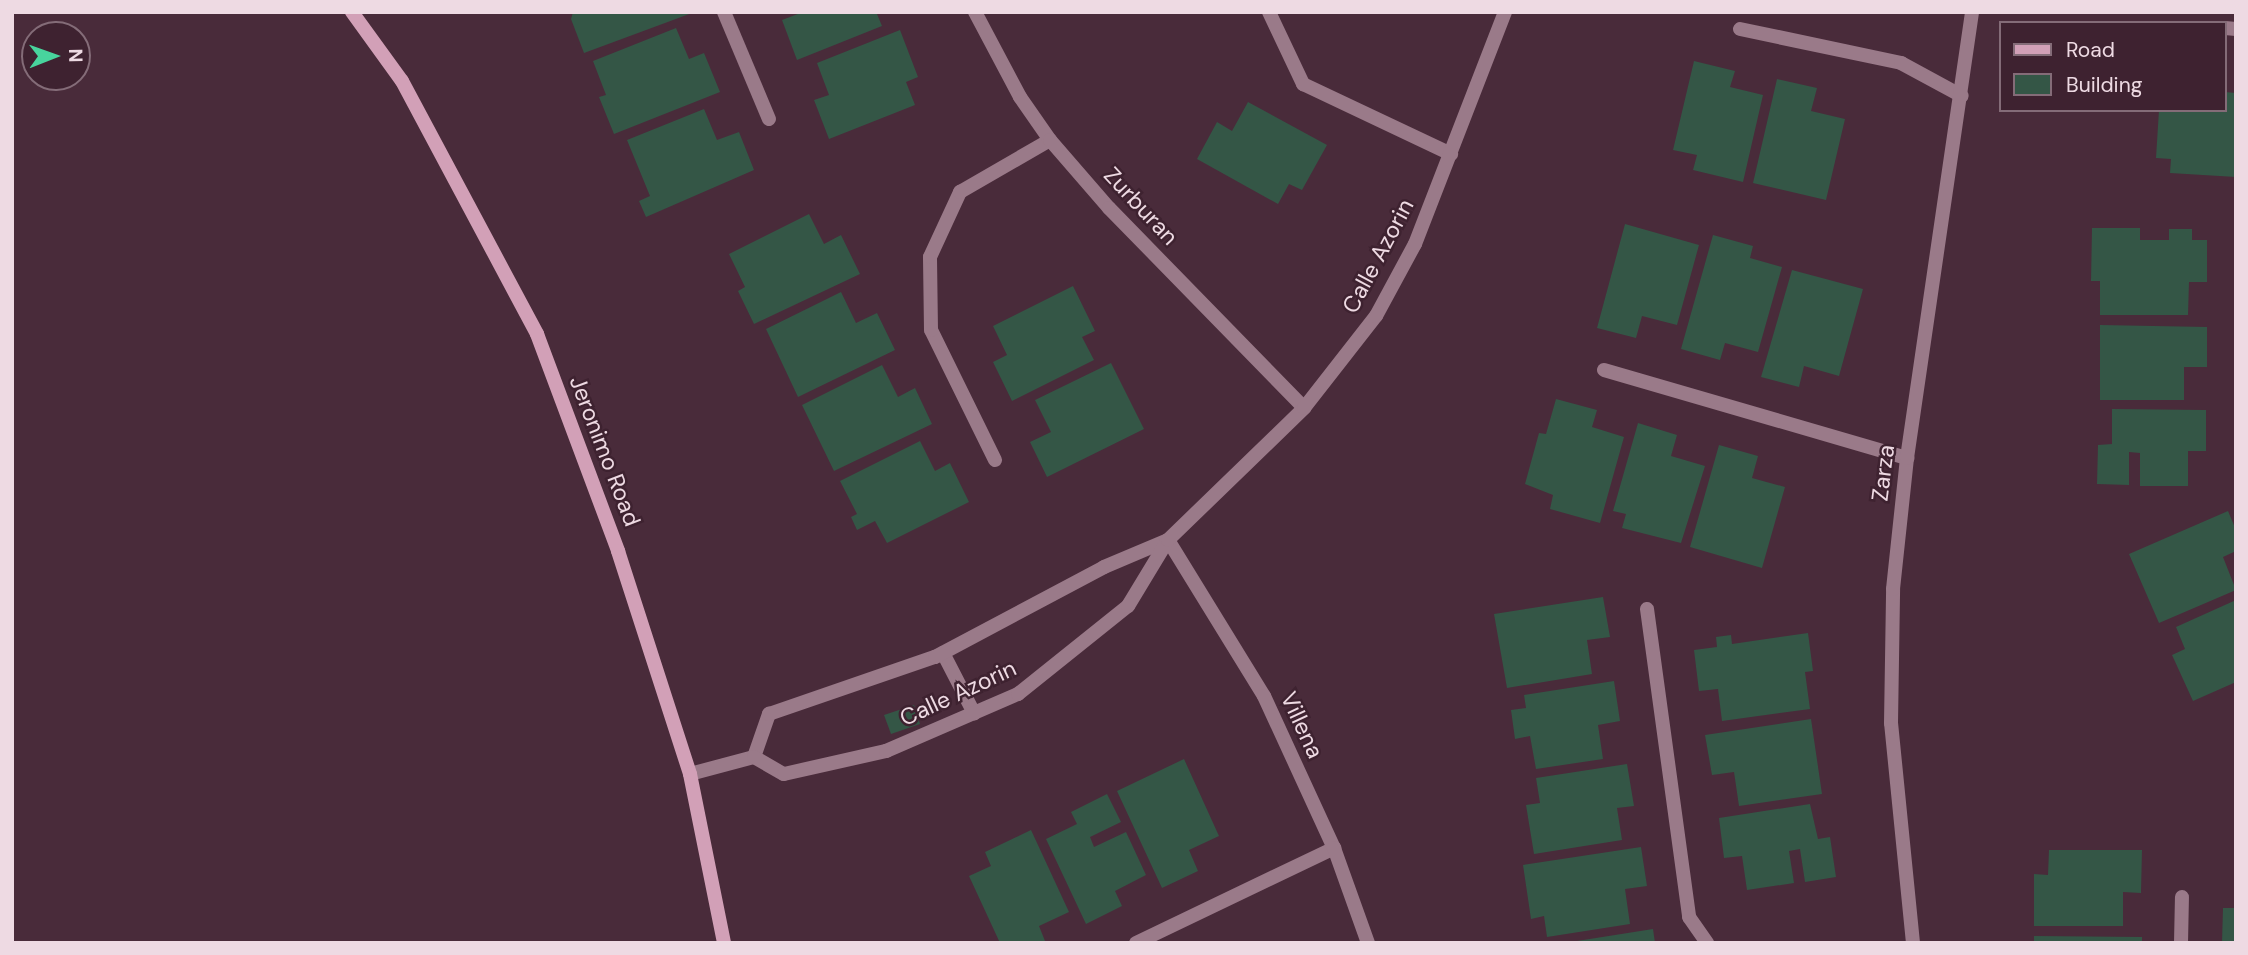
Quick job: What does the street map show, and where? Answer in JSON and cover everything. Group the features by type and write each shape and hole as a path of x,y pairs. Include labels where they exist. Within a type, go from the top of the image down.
{"main road":[{"name":"Jeronimo Road","path":"352,12 402,81 537,334 618,551 690,774 724,943"}],"street":[{"path":"724,12 769,120"},
{"name":"Zurburan","path":"975,12 1020,97 1050,139 1109,208 1304,408"},
{"path":"1269,12 1303,84 1451,154"},
{"name":"Calle Azorin","path":"1168,540 1104,567 943,653 875,680 769,714 754,757 784,774 887,751 1018,694 1129,607 1168,540 1304,408 1376,316 1415,244 1505,12"},
{"name":"Zarza","path":"1913,943 1891,723 1893,589 1907,458 1962,96 1972,12"},
{"path":"1740,29 1901,63 1962,96"},
{"path":"995,460 931,330 930,257 960,192 1050,139"},
{"path":"1604,370 1907,458"},
{"name":"Villena","path":"1168,540 1264,696 1334,848 1368,943"},
{"path":"1647,609 1689,917 1707,943"},
{"path":"943,653 974,713"},
{"path":"690,774 754,757"},
{"path":"1136,943 1334,848"},
{"path":"2181,943 2182,897"}],"building":[{"path":"573,12 692,13 584,53 571,19"},
{"path":"803,12 882,12 877,14 882,26 797,60 782,20"},
{"path":"676,28 689,59 704,53 720,92 614,134 599,97 606,95 593,61"},
{"path":"900,30 918,77 906,82 915,105 829,139 814,100 829,95 817,63"},
{"path":"1694,61 1735,71 1730,87 1763,95 1743,182 1693,170 1697,155 1673,150"},
{"path":"1777,79 1817,88 1811,111 1845,119 1826,200 1753,183"},
{"path":"2227,92 2236,93 2236,177 2170,173 2171,159 2156,158 2159,112 2227,112"},
{"path":"1248,102 1327,145 1302,190 1289,184 1278,204 1197,159 1217,122 1232,131"},
{"path":"704,109 717,140 739,132 754,170 646,217 639,201 650,196 627,140"},
{"path":"809,214 824,244 841,235 860,274 754,324 738,291 745,287 729,254"},
{"path":"1625,224 1699,245 1677,325 1642,316 1636,338 1597,328"},
{"path":"2092,228 2140,228 2140,240 2169,240 2169,229 2192,229 2192,240 2207,240 2207,282 2189,282 2188,315 2100,315 2100,281 2091,281"},
{"path":"1713,235 1753,246 1750,258 1782,267 1758,352 1725,343 1720,360 1681,349"},
{"path":"1792,270 1863,289 1839,376 1804,366 1799,387 1761,377"},
{"path":"1073,286 1095,331 1082,337 1094,360 1012,401 993,362 1007,355 993,326"},
{"path":"841,292 856,323 877,313 895,350 798,397 766,329"},
{"path":"2100,325 2207,327 2207,367 2184,367 2184,400 2100,400"},
{"path":"1111,363 1144,429 1047,477 1030,442 1051,432 1035,400"},
{"path":"882,365 898,397 915,388 932,424 834,471 802,405"},
{"path":"1556,399 1597,410 1592,427 1624,437 1600,523 1550,509 1553,495 1525,484 1539,433 1546,434"},
{"path":"2112,409 2206,410 2206,451 2188,451 2188,486 2140,486 2140,453 2129,452 2129,485 2097,484 2098,445 2112,444"},
{"path":"1638,423 1677,435 1671,456 1705,466 1681,543 1622,528 1626,514 1613,511"},
{"path":"920,441 935,471 950,463 969,502 887,543 875,521 857,530 851,517 857,514 840,481"},
{"path":"1719,445 1758,456 1752,478 1785,487 1762,568 1690,547"},
{"path":"2228,511 2236,530 2236,551 2223,557 2236,590 2159,623 2129,554"},
{"path":"1603,597 1610,637 1587,640 1592,674 1507,688 1494,614"},
{"path":"2236,600 2236,682 2193,701 2172,655 2185,649 2176,627"},
{"path":"1808,633 1813,671 1805,672 1810,709 1722,721 1718,689 1699,691 1694,650 1717,647 1716,637 1731,635 1732,644"},
{"path":"1614,681 1620,721 1598,725 1603,759 1536,769 1530,736 1515,739 1511,710 1526,708 1524,695"},
{"path":"914,705 920,724 891,734 884,715"},
{"path":"1811,719 1822,794 1739,806 1734,772 1712,775 1705,735"},
{"path":"1184,759 1219,836 1189,850 1198,871 1162,888 1117,791"},
{"path":"1627,764 1634,806 1617,808 1622,840 1534,854 1526,805 1540,803 1536,778"},
{"path":"1107,794 1121,822 1090,837 1094,847 1126,832 1146,875 1115,891 1122,906 1086,924 1046,839 1077,824 1071,812"},
{"path":"1810,804 1818,839 1830,837 1836,877 1805,882 1800,849 1789,851 1794,883 1747,890 1742,856 1724,858 1719,818"},
{"path":"1031,830 1069,912 1039,926 1045,941 1041,943 1000,943 969,876 991,866 985,852"},
{"path":"1641,847 1647,886 1625,889 1630,924 1547,937 1544,916 1531,919 1523,865"},
{"path":"2049,850 2142,850 2141,893 2123,892 2123,926 2034,926 2034,874 2048,875"},
{"path":"2223,908 2236,908 2236,943 2222,943"},
{"path":"1653,929 1655,943 1577,943 1577,941"},
{"path":"2034,936 2142,937 2142,943 2034,943"}]}
